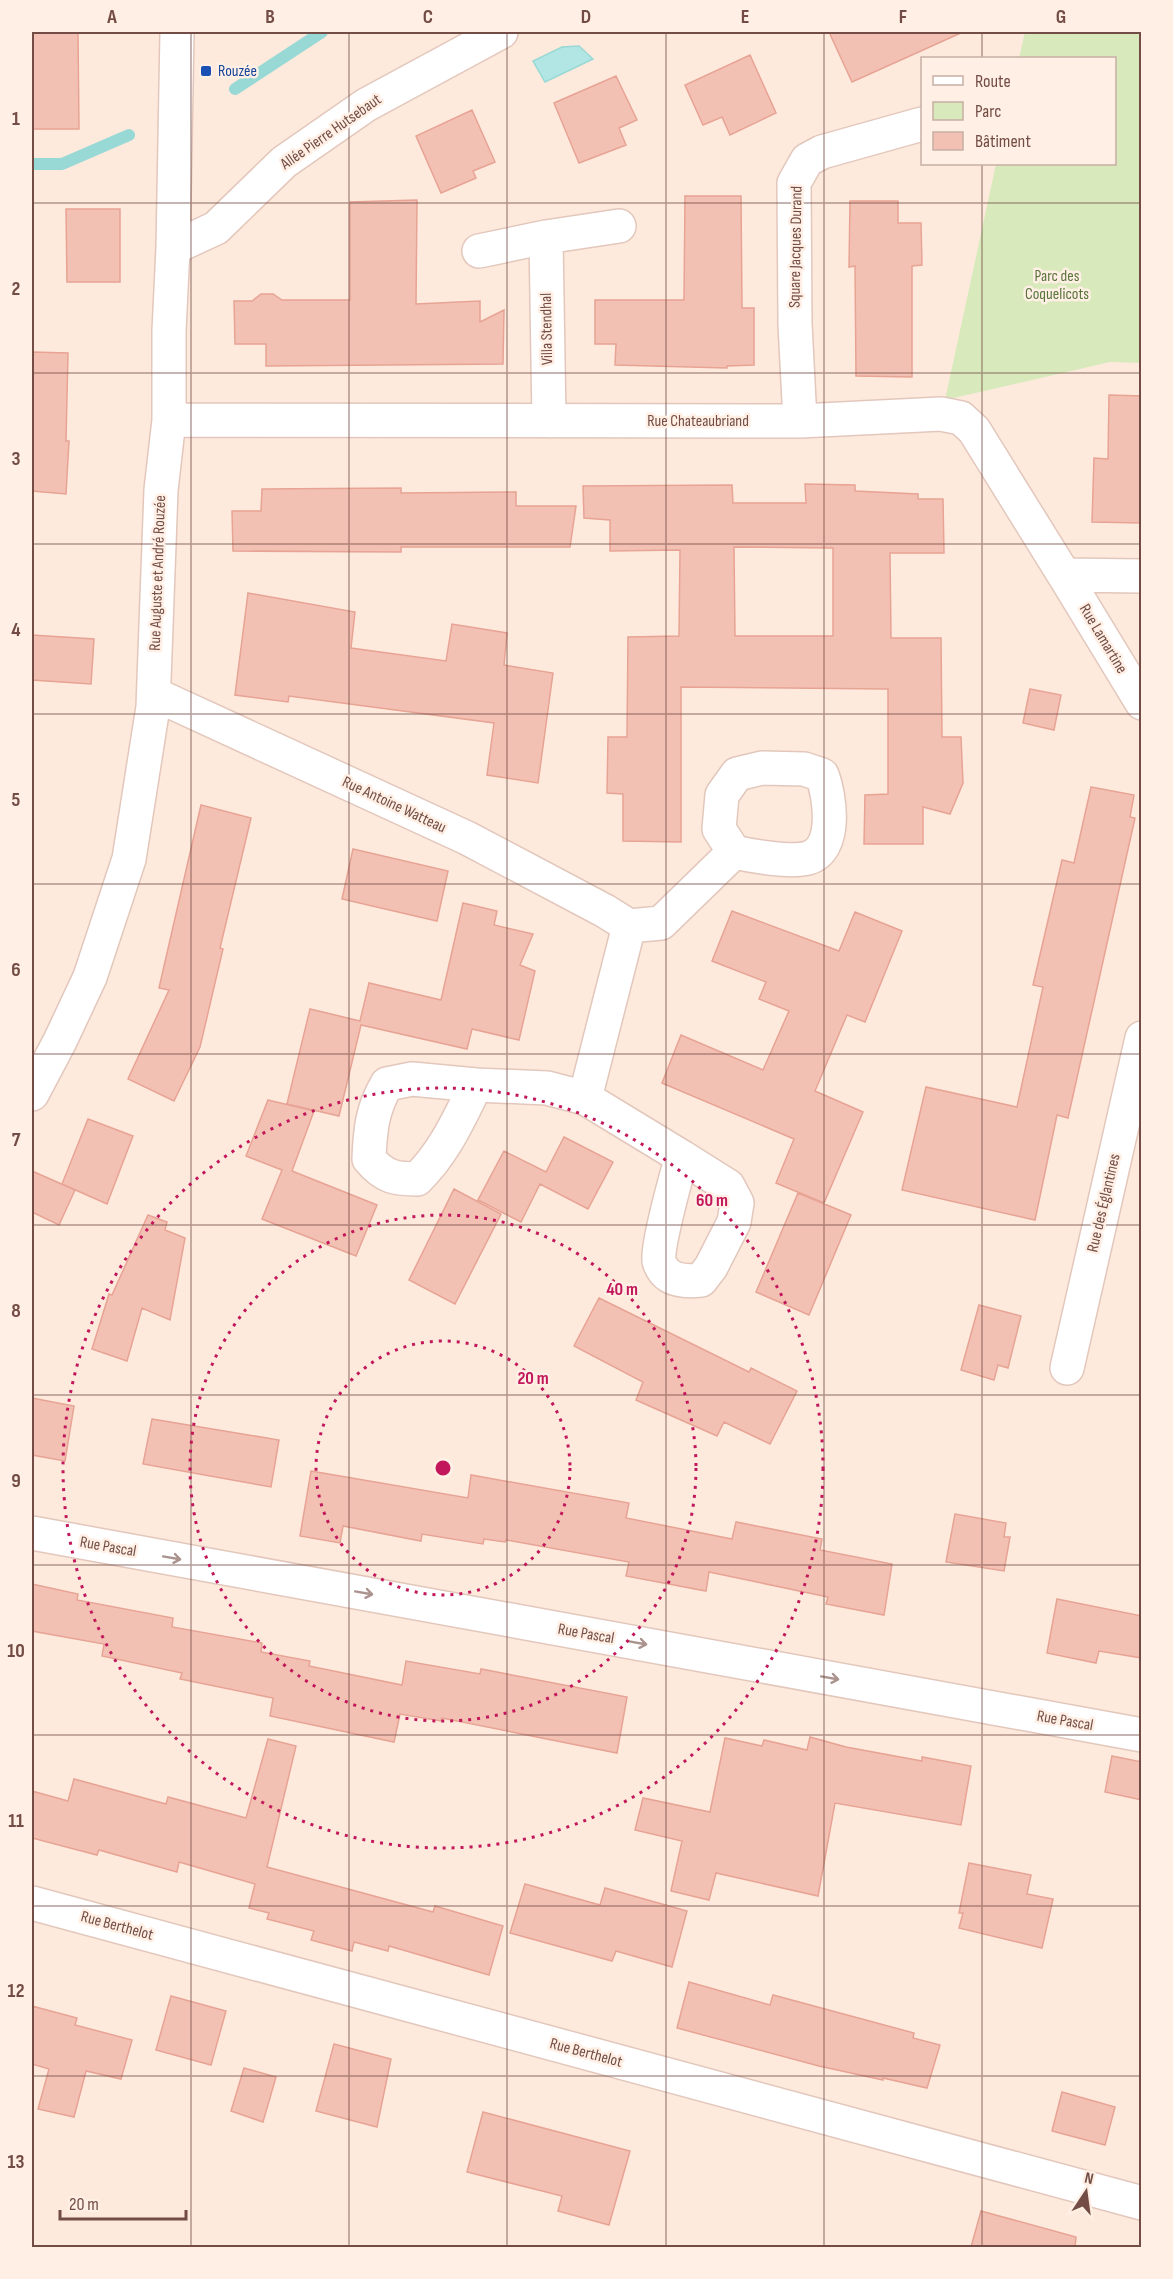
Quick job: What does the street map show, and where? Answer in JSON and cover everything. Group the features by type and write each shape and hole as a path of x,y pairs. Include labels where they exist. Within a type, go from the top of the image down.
{"street":[{"name":"Rue Auguste et André Rouzée","path":"32,1094 90,977 129,859 154,694 161,490 168,420 177,32"},
{"name":"Allée Pierre Hutsebaut","path":"173,248 216,228 284,162 366,105 501,32"},
{"name":"Square Jacques Durand","path":"800,421 795,313 794,183 807,160 822,152 921,124"},
{"path":"479,251 546,237 619,226"},
{"name":"Villa Stendhal","path":"546,237 549,421"},
{"name":"Rue Chateaubriand","path":"168,420 800,421 940,414 962,418 974,430 1064,575"},
{"path":"1064,575 1142,576"},
{"name":"Rue Lamartine","path":"1064,575 1142,703"},
{"name":"Rue Antoine Watteau","path":"154,694 466,838 605,911 628,926"},
{"path":"585,1098 628,926 661,923 734,852"},
{"name":"Rue des Églantines","path":"1066,1368 1142,1038"},
{"path":"476,1085 547,1088 585,1098 682,1157"},
{"name":"Rue Pascal","path":"32,1533 1142,1735"},
{"name":"Rue Berthelot","path":"32,1903 1142,2203"}],"green space":[{"name":"Parc des Coquelicots","path":"1025,32 1141,32 1141,363 1110,362 945,400 996,165 1116,165 1116,57 1019,57"}],"water":[{"path":"579,46 593,59 545,82 533,61 562,47"}],"building":[{"path":"78,32 79,129 32,129 32,33"},
{"path":"829,32 963,32 852,82"},
{"path":"750,55 776,113 730,135 722,117 703,125 685,85"},
{"path":"616,76 637,120 619,128 626,145 579,163 554,103"},
{"path":"472,110 495,162 473,171 476,178 441,193 416,136"},
{"path":"685,196 741,196 742,308 754,308 754,365 727,366 727,368 615,365 616,344 595,344 595,300 684,300"},
{"path":"417,200 416,304 480,301 480,322 504,310 503,364 266,366 266,344 235,344 234,301 252,301 261,294 273,294 282,300 350,300 350,202"},
{"path":"850,201 898,201 898,223 921,223 922,265 912,266 912,377 856,376 855,266 849,267"},
{"path":"66,209 120,209 120,282 67,282"},
{"path":"32,352 68,353 66,441 69,441 66,494 32,491"},
{"path":"1109,395 1142,396 1142,523 1092,522 1094,458 1108,459"},
{"path":"805,484 855,485 855,491 918,494 918,499 943,499 944,553 890,553 891,638 941,638 942,737 961,737 963,783 950,814 923,807 923,844 864,844 865,795 888,794 888,689 681,687 681,842 623,841 623,794 607,793 608,737 627,737 628,637 679,636 680,550 610,551 610,520 584,518 583,486 732,485 733,503 806,503","holes":["734,547 833,548 833,636 735,636"]},
{"path":"401,488 401,493 516,492 516,506 576,506 570,547 401,547 401,552 233,551 232,511 261,511 262,489"},
{"path":"248,593 355,612 351,648 446,661 452,624 507,633 504,665 553,673 538,783 487,775 494,723 289,696 288,702 235,695"},
{"path":"32,635 94,639 91,684 32,680"},
{"path":"1030,689 1061,695 1054,730 1023,723"},
{"path":"1091,787 1134,795 1130,817 1135,818 1068,1118 1057,1115 1035,1220 902,1190 926,1087 1017,1107 1043,987 1033,985 1062,860 1074,863"},
{"path":"201,805 251,818 220,948 223,949 200,1047 174,1101 128,1079 169,990 159,988"},
{"path":"353,849 448,871 437,921 342,899"},
{"path":"463,903 497,911 494,925 533,934 520,965 535,971 519,1040 472,1029 467,1049 361,1025 339,1116 287,1104 310,1009 360,1021 369,983 441,1000"},
{"path":"732,911 839,951 855,912 902,931 865,1022 847,1015 815,1091 863,1112 824,1203 776,1183 794,1139 662,1083 681,1035 763,1070 789,1011 759,999 766,982 712,961"},
{"path":"268,1100 314,1111 292,1171 377,1205 356,1256 262,1219 282,1170 246,1156"},
{"path":"88,1119 133,1136 107,1204 62,1184"},
{"path":"564,1137 613,1162 588,1209 540,1184 521,1222 478,1200 504,1151 546,1172"},
{"path":"32,1171 75,1190 59,1225 32,1212"},
{"path":"454,1189 501,1214 455,1304 409,1280"},
{"path":"798,1193 851,1215 809,1315 756,1292"},
{"path":"148,1215 167,1222 165,1230 185,1238 170,1320 142,1308 127,1361 92,1349 109,1294 112,1295"},
{"path":"599,1298 749,1372 751,1368 797,1391 770,1444 724,1422 717,1436 636,1400 643,1382 574,1346"},
{"path":"979,1305 1021,1316 1008,1368 998,1365 994,1380 961,1370"},
{"path":"32,1398 74,1406 65,1461 32,1455"},
{"path":"152,1419 279,1440 271,1487 143,1464"},
{"path":"311,1471 468,1498 471,1475 629,1503 626,1518 732,1539 736,1522 822,1539 820,1550 892,1564 884,1615 826,1604 828,1597 709,1572 706,1591 626,1576 629,1562 506,1540 505,1542 484,1539 483,1544 422,1534 421,1541 343,1526 340,1543 300,1536"},
{"path":"955,1514 1006,1523 1004,1537 1010,1537 1004,1571 946,1562"},
{"path":"32,1584 78,1594 77,1600 173,1618 172,1627 262,1643 261,1652 310,1661 309,1666 402,1685 406,1661 480,1674 481,1669 627,1697 617,1753 442,1718 441,1721 400,1714 394,1742 270,1716 273,1698 180,1679 182,1673 102,1656 104,1644 32,1631"},
{"path":"1057,1599 1142,1616 1142,1658 1099,1651 1096,1663 1047,1653"},
{"path":"810,1737 846,1747 922,1761 922,1757 971,1766 961,1825 835,1803 818,1896 716,1873 709,1900 671,1891 682,1841 635,1830 643,1798 710,1812 725,1738 762,1746 764,1740 807,1750"},
{"path":"268,1739 296,1746 267,1867 433,1912 435,1906 503,1926 489,1975 389,1946 388,1951 354,1942 352,1951 311,1940 314,1931 267,1919 269,1913 249,1908 255,1884 179,1862 177,1872 99,1850 97,1855 32,1838 32,1791 68,1801 74,1779 166,1804 168,1797 246,1818"},
{"path":"1112,1756 1142,1762 1142,1800 1105,1792"},
{"path":"969,1863 1031,1875 1027,1894 1053,1899 1042,1948 959,1928 963,1913 959,1913"},
{"path":"525,1884 600,1905 605,1888 687,1911 672,1967 616,1951 612,1961 510,1933"},
{"path":"689,1982 770,2005 773,1995 914,2033 913,2038 940,2045 927,2088 819,2066 677,2028"},
{"path":"171,1996 226,2011 211,2065 156,2050"},
{"path":"32,2006 77,2018 75,2025 132,2040 121,2079 86,2071 74,2117 38,2109 49,2069 32,2064"},
{"path":"334,2044 391,2059 377,2127 316,2111"},
{"path":"244,2068 276,2077 263,2122 231,2111"},
{"path":"1062,2092 1115,2107 1105,2145 1052,2131"},
{"path":"483,2112 630,2151 609,2225 558,2211 562,2196 467,2172"},
{"path":"981,2211 1076,2237 1075,2247 971,2247"}],"waterway":[{"path":"235,89 322,32"},
{"path":"32,164 62,164 129,135"}],"place":[{"name":"Rouzée","path":"206,71"}]}
